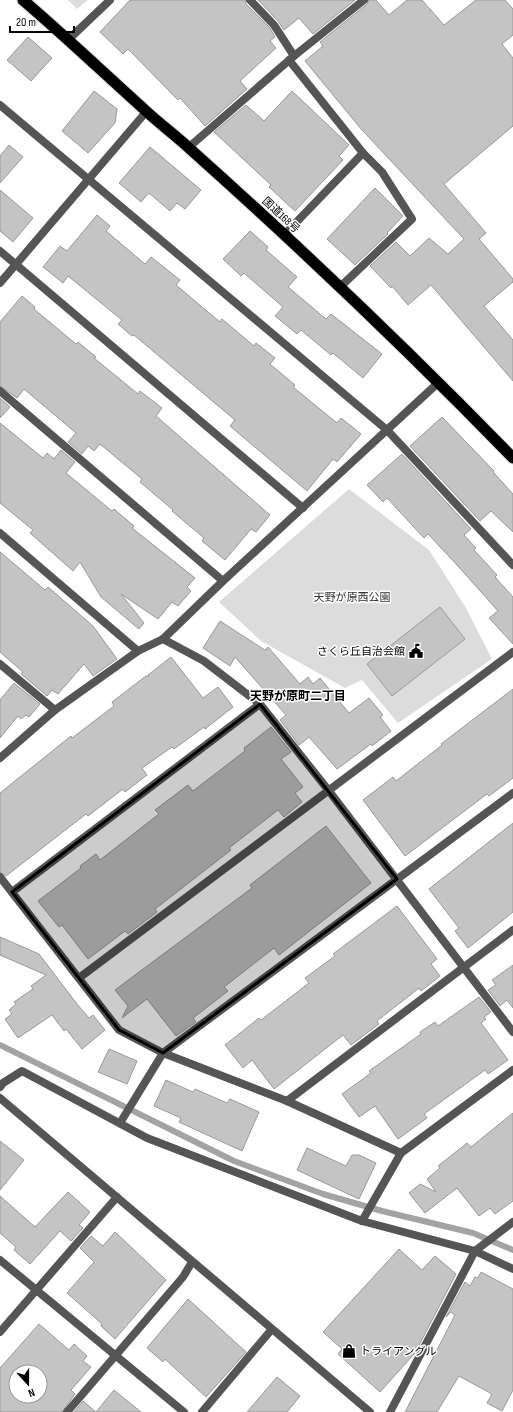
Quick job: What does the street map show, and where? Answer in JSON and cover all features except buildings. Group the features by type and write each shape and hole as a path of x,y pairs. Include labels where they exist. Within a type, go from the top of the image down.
{"highway":[{"name":"国道168号","path":"23,0 69,39 146,112 189,147 284,235 439,382 513,458"}],"street":[{"path":"69,39 110,0"},
{"path":"250,0 274,25 292,58 363,153 382,172 412,219 340,288"},
{"path":"189,147 292,58 364,0"},
{"path":"0,106 387,430 513,565"},
{"path":"0,282 146,112"},
{"path":"284,235 363,153"},
{"path":"0,251 303,508"},
{"path":"0,758 55,710 138,652 163,639 223,581 439,382"},
{"path":"0,391 223,581"},
{"path":"0,533 138,652"},
{"path":"163,639 204,661 260,704 329,790 513,1032"},
{"path":"79,978 510,654 513,664"},
{"path":"0,664 55,710"},
{"path":"12,892 260,704"},
{"path":"120,1123 163,1053 513,793"},
{"path":"0,877 119,1030 163,1053 286,1101 401,1153"},
{"path":"286,1101 513,930"},
{"path":"362,1221 401,1153 513,1070"},
{"path":"0,1087 3,1083 22,1071 147,1138 362,1221 475,1251 513,1269"},
{"path":"0,1098 370,1412"},
{"path":"0,1332 117,1197"},
{"path":"390,1412 475,1251 513,1222"},
{"path":"0,1260 184,1412"},
{"path":"67,1412 183,1277 192,1262"},
{"path":"202,1412 272,1329"}],"highlighted area":[{"path":"260,704 397,879 163,1053 119,1030 12,892"}],"green space":[{"path":"68,0 88,0 77,9"},
{"name":"天野が原西公園","path":"349,489 429,550 466,608 492,659 398,723 362,680 345,688 261,641 219,602"}],"waterway":[{"path":"0,1045 234,1161 323,1194 382,1211 473,1233 513,1250"}],"place":[{"name":"さくら丘自治会館","path":"416,651"},
{"name":"トライアングル","path":"349,1351"}],"district":[{"name":"天野が原町二丁目","path":"298,696"}]}
